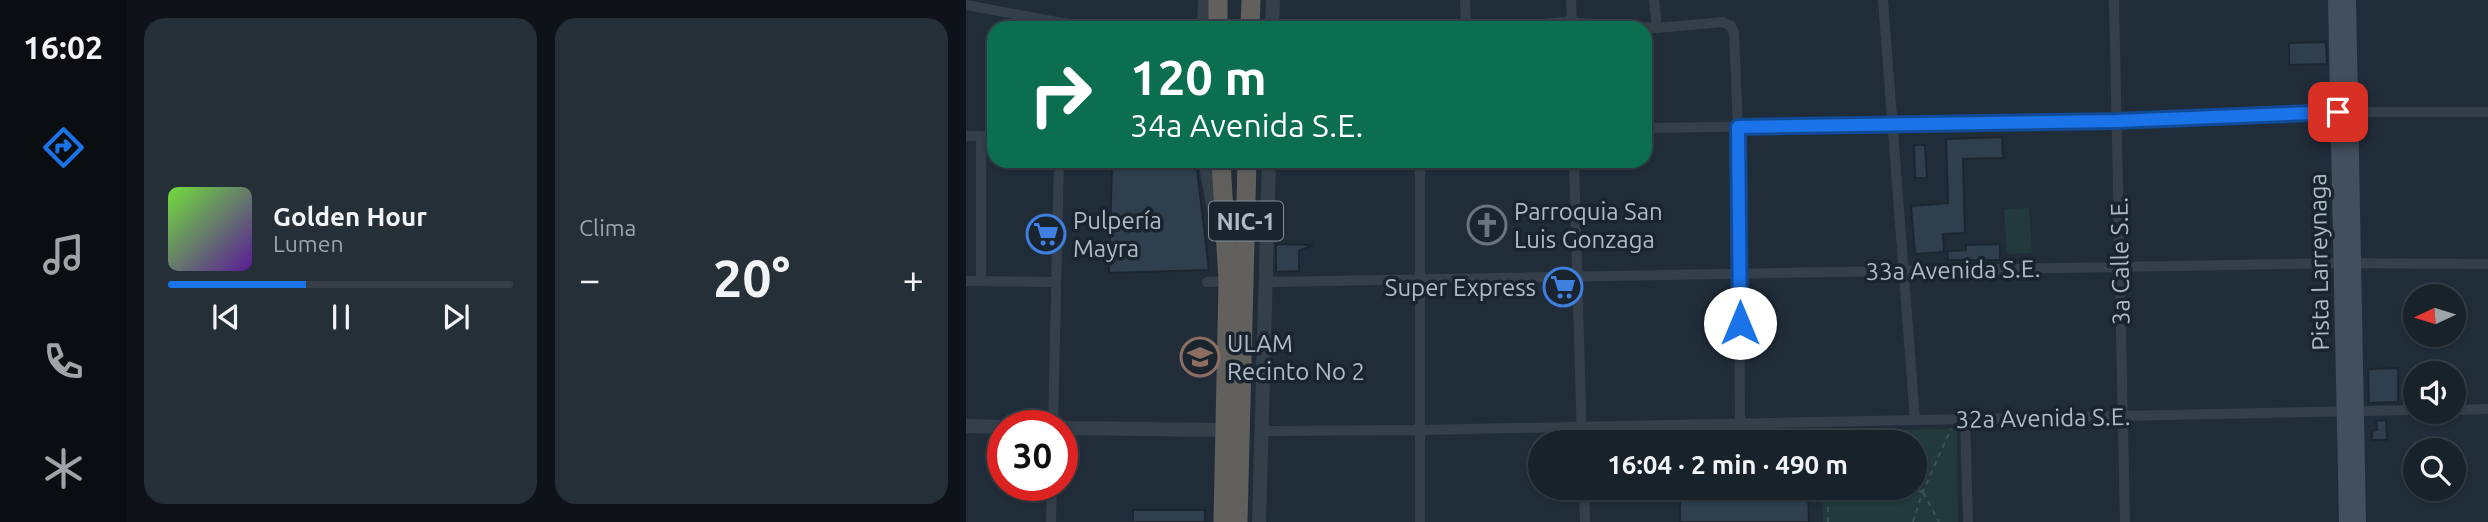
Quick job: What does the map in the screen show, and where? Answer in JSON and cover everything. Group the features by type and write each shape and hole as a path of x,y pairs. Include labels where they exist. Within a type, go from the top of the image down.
{"highway":[{"path":"1218,0 1218,21"},
{"path":"1250,21 1251,0"},
{"name":"NIC-1","path":"1221,168 1228,281 1223,522"},
{"name":"NIC-1","path":"1238,522 1247,168"}],"main road":[{"name":"Pista Larreynaga","path":"2336,0 2345,112"},
{"name":"Pista Larreynaga","path":"2348,0 2345,112 2347,263 2351,411 2358,522"},
{"name":"Pista Larreynaga","path":"2347,522 2351,411"}],"street":[{"path":"1204,21 1205,0"},
{"path":"1272,21 1273,0"},
{"path":"1465,0 1466,21"},
{"path":"1572,0 1572,21"},
{"path":"1654,0 1657,28"},
{"path":"1883,0 1914,420"},
{"name":"3a Calle S.E.","path":"2114,0 2125,522"},
{"path":"966,5 1039,21"},
{"path":"1652,28 1723,22 1731,26 1734,33 1738,127 1740,423"},
{"path":"1652,128 2116,121 2345,112 2488,113"},
{"path":"966,136 987,136"},
{"path":"981,136 981,281"},
{"path":"1053,410 1059,168"},
{"name":"NIC-1","path":"1207,168 1228,281"},
{"path":"1259,522 1269,168"},
{"path":"1420,168 1420,522"},
{"path":"1574,168 1582,430"},
{"name":"33a Avenida S.E.","path":"1265,282 2347,263 2488,264"},
{"path":"966,281 1056,282"},
{"path":"1207,282 1228,281"},
{"path":"2466,410 2488,409"},
{"name":"32a Avenida S.E.","path":"1261,432 2403,410"},
{"path":"1960,420 1968,522"},
{"path":"966,426 987,427"},
{"path":"1078,428 1226,430"},
{"path":"1238,522 1260,465"},
{"path":"1584,500 1585,522"},
{"path":"1051,522 1052,501"}],"path":[{"path":"1927,483 1960,420"},
{"path":"1927,499 1939,522"},
{"path":"1828,500 1828,522"},
{"path":"1913,522 1920,500"}],"green space":[{"path":"2029,208 2032,253 2007,254 2004,209"},
{"path":"1957,428 1958,522 1823,522 1822,500 1927,500 1927,430 1903,430"}],"building":[{"path":"2326,42 2327,64 2289,65 2289,43"},
{"path":"2002,137 2003,158 1963,159 1965,233 1943,234 1944,252 1915,254 1911,206 1948,203 1946,139"},
{"path":"1914,145 1925,145 1927,178 1915,178"},
{"path":"1112,168 1197,168 1209,270 1109,273"},
{"path":"1276,244 1313,245 1299,251 1299,271 1276,272"},
{"path":"2000,244 2000,260 1948,260 1947,251 1966,250 1966,245"},
{"path":"2398,368 2398,402 2369,403 2368,369"},
{"path":"2386,420 2387,440 2372,440 2372,431 2377,430 2376,421"},
{"path":"1680,500 1808,500 1809,522 1680,522"},
{"path":"1133,510 1205,510 1205,522 1133,522"}],"place":[{"name":"Parroquia San Luis Gonzaga","path":"1487,225"},
{"name":"Pulpería Mayra","path":"1046,234"},
{"name":"Super Express","path":"1563,287"},
{"name":"ULAM Recinto No 2","path":"1200,357"}],"route":[{"path":"1740,323 1738,127 2116,121 2338,112"}]}
